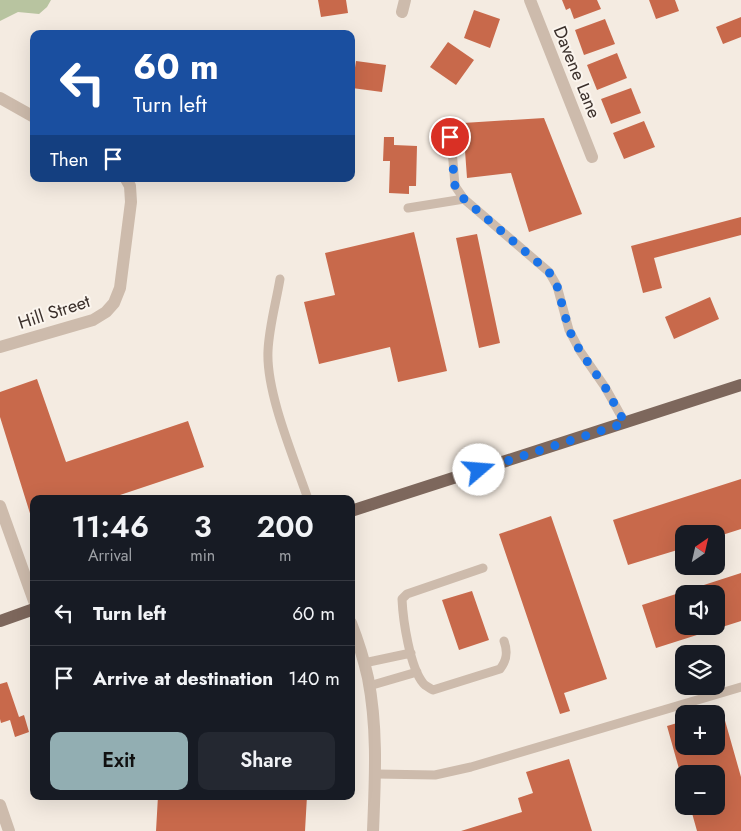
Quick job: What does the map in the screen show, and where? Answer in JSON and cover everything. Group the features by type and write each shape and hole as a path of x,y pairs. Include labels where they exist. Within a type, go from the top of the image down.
{"main road":[{"path":"355,510 741,385"},
{"path":"0,621 30,611"}],"street":[{"name":"Davene Lane","path":"530,0 592,157"},
{"path":"0,98 30,115"},
{"name":"Hill Street","path":"0,347 93,320 106,312 114,303 120,288 131,202 130,186 128,182"},
{"path":"0,506 30,590"},
{"path":"355,635 364,663 374,722 376,774 373,831"},
{"path":"0,805 8,831"}],"lane":[{"path":"450,137 455,186 464,199 549,272 557,286 569,330 625,423"},
{"path":"408,208 464,199"},
{"path":"280,279 268,351 269,370 275,399 307,495"},
{"path":"483,568 407,594 402,599 410,653 424,684 433,690 500,669 506,661 507,648 504,641"},
{"path":"364,663 410,653"},
{"path":"369,686 417,672"},
{"path":"376,774 436,775 471,767 741,687"}],"green space":[{"path":"0,0 51,0 47,7 39,14 18,12 0,21"}],"building":[{"path":"318,0 346,0 348,13 321,17"},
{"path":"562,0 597,0 601,9 574,19 570,8 566,10"},
{"path":"649,0 675,0 679,11 656,19"},
{"path":"474,10 500,19 490,48 464,38"},
{"path":"741,17 741,37 723,44 716,27"},
{"path":"605,19 615,44 584,55 575,30"},
{"path":"448,42 474,60 456,85 430,67"},
{"path":"617,53 627,78 597,90 587,65"},
{"path":"356,61 386,65 382,92 355,88"},
{"path":"631,88 641,113 611,124 601,99"},
{"path":"544,118 582,214 529,232 511,173 467,178 463,123"},
{"path":"644,121 655,147 624,159 613,133"},
{"path":"384,137 394,137 394,145 417,146 416,186 409,186 409,194 389,193 390,161 383,161"},
{"path":"741,217 741,235 654,258 662,288 643,293 631,246"},
{"path":"414,232 447,371 398,382 390,347 319,364 304,302 335,295 325,253"},
{"path":"477,234 500,343 479,348 456,238"},
{"path":"710,297 719,319 674,339 665,317"},
{"path":"37,379 66,462 188,421 204,467 120,495 30,495 30,513 0,417 0,392"},
{"path":"741,479 741,529 725,534 725,525 675,525 675,551 628,565 613,520"},
{"path":"551,516 607,679 564,693 570,711 560,714 499,534"},
{"path":"741,573 741,621 725,626 725,585 704,585"},
{"path":"472,591 489,640 459,650 442,600"},
{"path":"675,594 675,635 697,635 656,648 642,605"},
{"path":"7,682 19,717 24,715 29,732 15,737 10,720 1,723 0,719 0,684"},
{"path":"725,721 741,777 741,831 697,831 693,815 725,815 725,765 678,765 675,755 725,755"},
{"path":"675,724 675,754 667,726"},
{"path":"569,759 592,831 461,831 522,812 518,798 533,793 526,772"},
{"path":"158,800 307,800 305,831 156,831"}],"route":[{"path":"450,137 455,186 464,199 549,272 557,286 569,330 591,370 605,387 625,423 479,470"}]}
